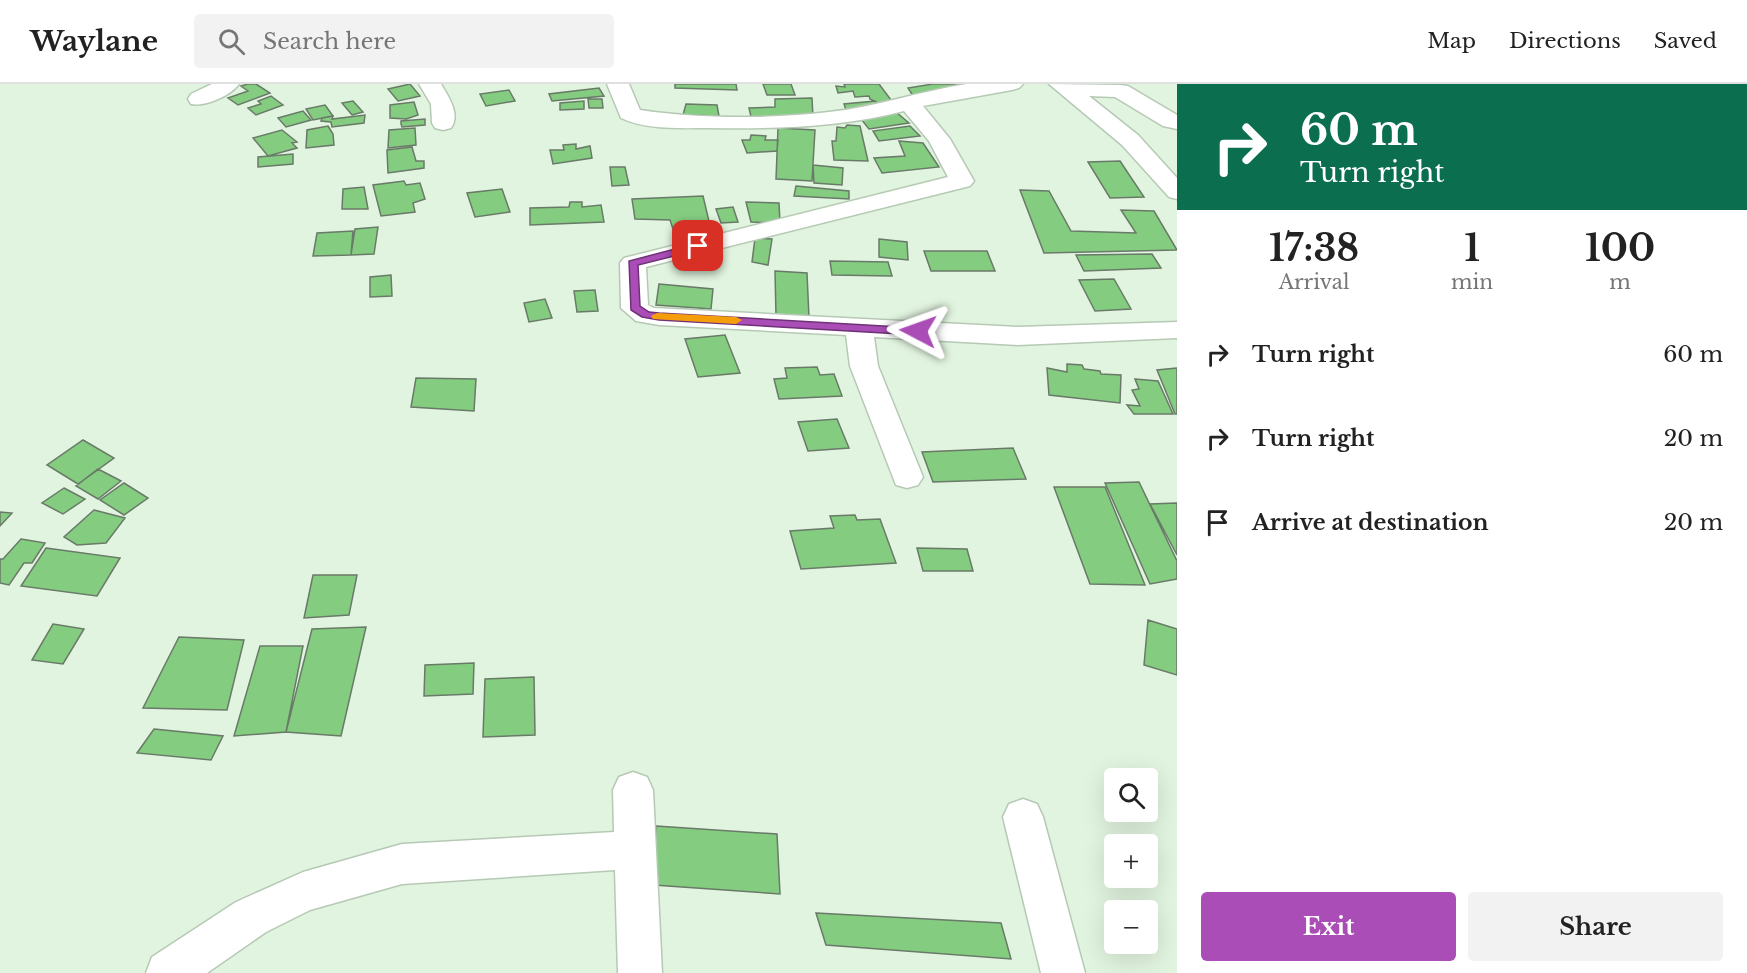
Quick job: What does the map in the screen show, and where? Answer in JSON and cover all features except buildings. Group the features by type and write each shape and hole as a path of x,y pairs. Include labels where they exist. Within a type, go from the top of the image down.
{"street":[{"path":"199,99 228,84"},
{"path":"430,84 442,104 443,123"},
{"path":"618,84 629,112 643,118 669,121 761,122 828,119 1012,84"},
{"path":"1063,86 1119,91 1171,121 1177,122"},
{"path":"1063,86 1130,140 1177,192"},
{"path":"908,102 939,139 962,181 633,263 635,308 646,315 1018,336 1177,330"},
{"path":"860,327 860,347 864,366 907,477"},
{"path":"633,790 640,973"},
{"path":"1023,817 1063,973"},
{"path":"168,973 251,917 303,892 402,864 635,850"}],"slow traffic":[{"path":"657,316 736,320"}],"route":[{"path":"698,246 633,263 635,308 646,315 659,317 918,331"}]}
